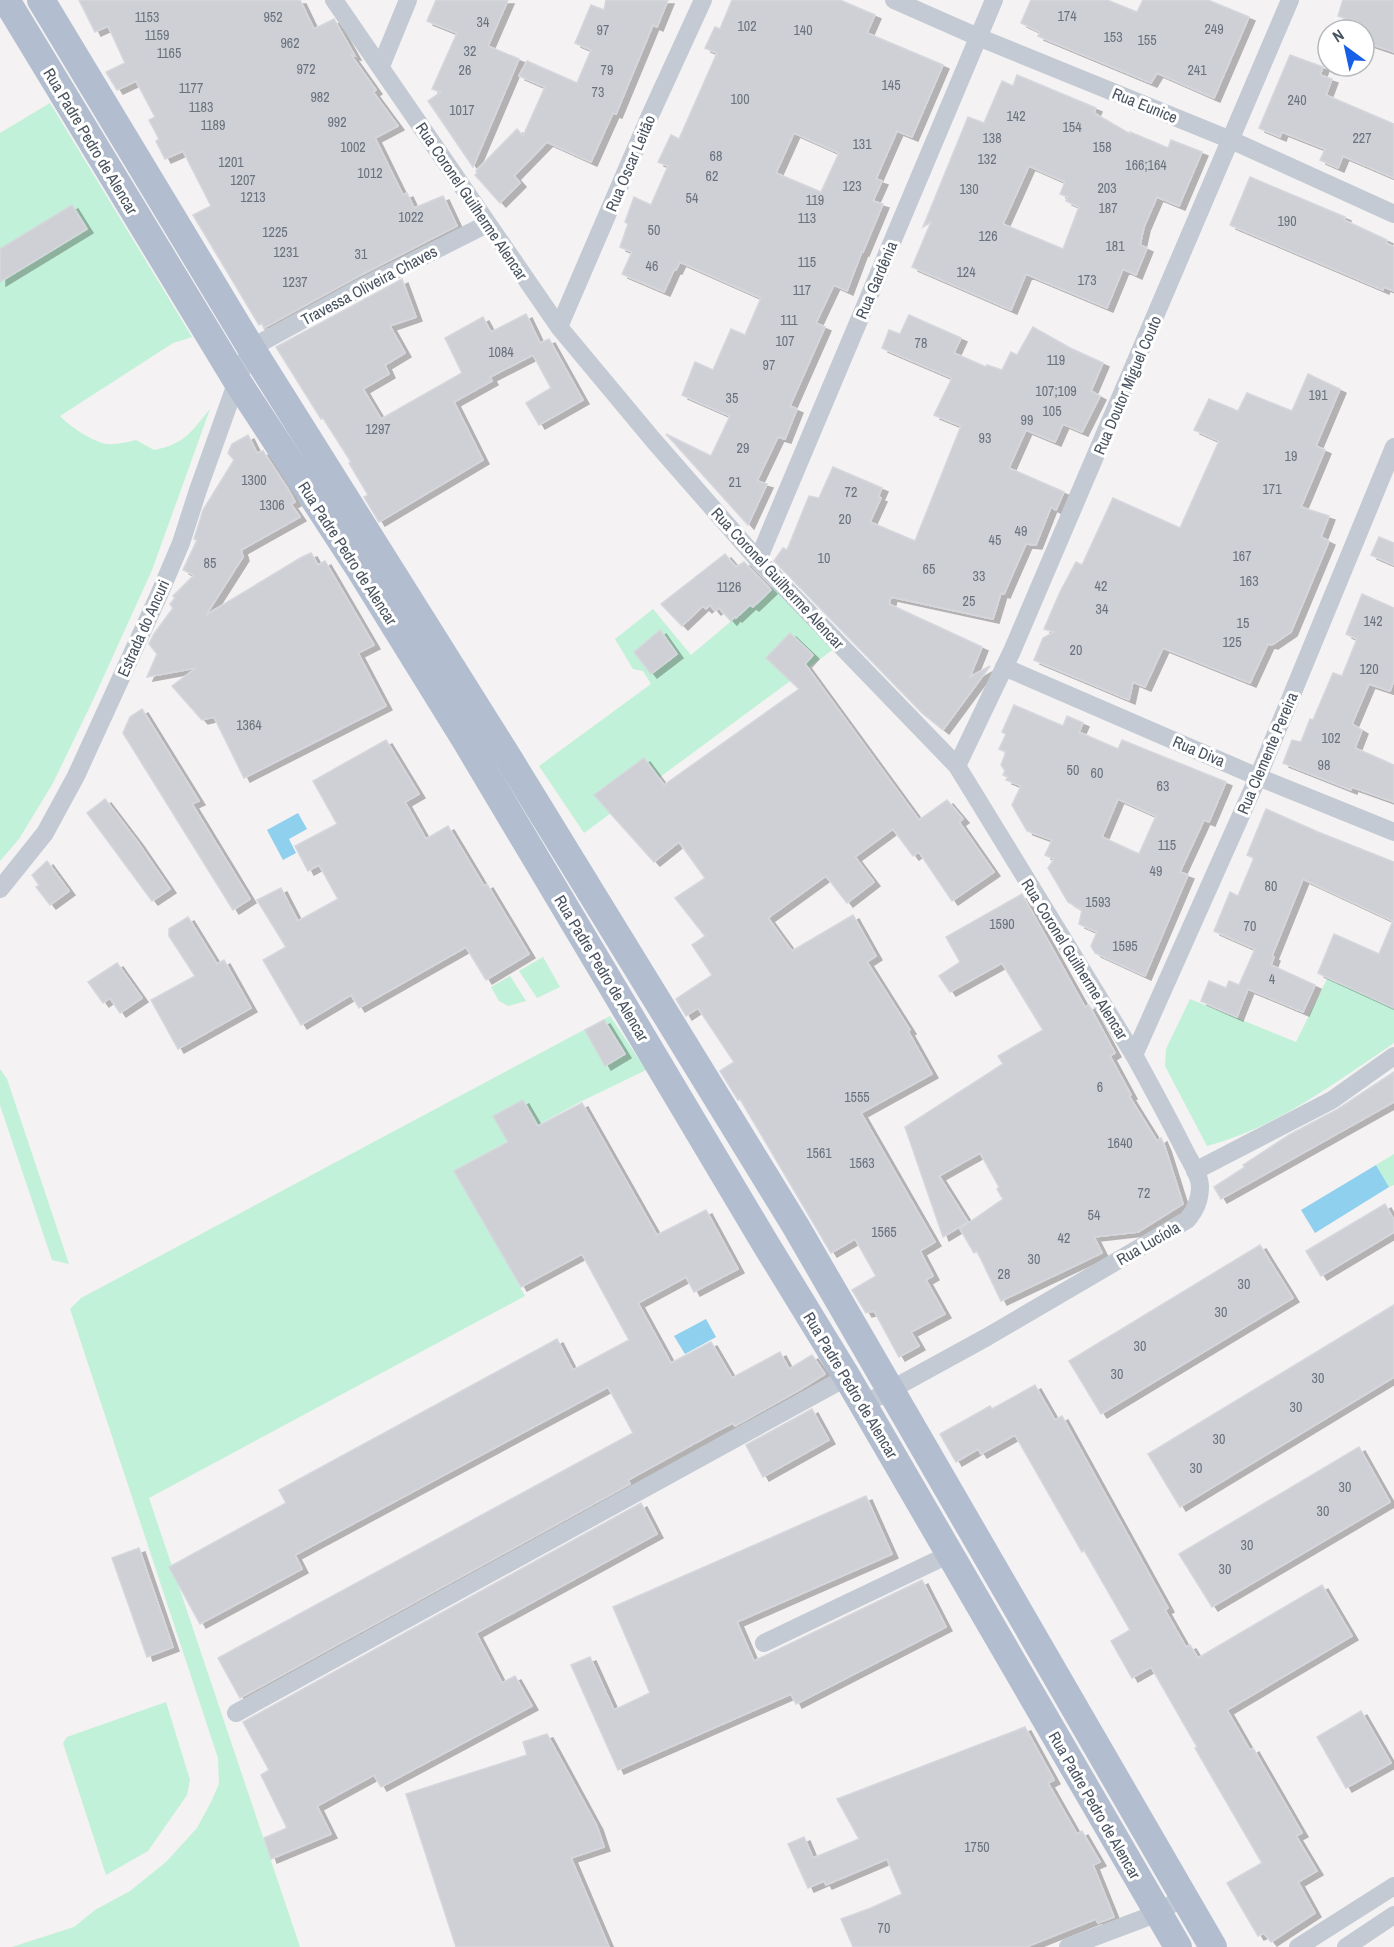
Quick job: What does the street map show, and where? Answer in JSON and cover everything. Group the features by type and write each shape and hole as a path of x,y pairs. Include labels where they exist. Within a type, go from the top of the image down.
{"main road":[{"name":"Rua Padre Pedro de Alencar","path":"6,0 237,381 427,677 599,962 847,1377 1178,1947"},
{"name":"Rua Padre Pedro de Alencar","path":"41,0 251,348 509,759 795,1225 1213,1947"},
{"path":"599,962 624,947"},
{"path":"1065,1752 1091,1737"}],"street":[{"name":"Rua Coronel Guilherme Alencar","path":"334,0 559,327 758,560 957,766 1134,1055 1195,1171"},
{"path":"381,66 408,0"},
{"name":"Rua Oscar Leitão","path":"559,327 648,120 704,0"},
{"name":"Rua Eunice","path":"894,0 1231,141 1394,214"},
{"name":"Rua Gardênia","path":"758,560 994,0"},
{"name":"Rua Doutor Miguel Couto","path":"957,766 1004,667 1290,0"},
{"name":"Travessa Oliveira Chaves","path":"251,348 360,288 487,224"},
{"name":"Estrada do Ancuri","path":"0,889 45,833 76,776 181,543 237,381 251,348"},
{"name":"Rua Clemente Pereira","path":"1134,1055 1258,777 1394,447"},
{"name":"Rua Diva","path":"1004,667 1258,777 1394,832"},
{"path":"1195,1171 1332,1100 1394,1056"},
{"name":"Rua Lucíola","path":"863,1405 987,1337 1186,1220 1194,1211 1197,1202 1200,1185 1195,1171"},
{"path":"236,1713 847,1377"},
{"path":"764,1643 950,1554"},
{"path":"1298,1947 1394,1886"},
{"path":"1068,1947 1158,1913 1184,1898"},
{"path":"1346,1947 1394,1915"}],"green space":[{"path":"50,103 192,337 173,343 60,416 82,433 101,443 114,444 136,440 154,450 173,444 186,436 210,409 152,570 93,700 53,783 19,839 0,861 0,133"},
{"path":"773,586 835,648 584,833 539,766 651,684 643,671 633,669 615,639 653,609 691,655"},
{"path":"543,957 560,987 537,998 519,971"},
{"path":"510,976 526,1001 508,1006 499,1001 491,987"},
{"path":"1327,979 1394,1006 1394,1043 1328,1088 1281,1116 1257,1128 1207,1146 1165,1066 1166,1049 1190,999 1296,1042"},
{"path":"610,1016 646,1070 580,1102 455,1170 525,1296 149,1498 300,1947 12,1947 74,1927 95,1910 130,1891 166,1862 197,1828 219,1784 218,1758 70,1309 81,1298"},
{"path":"0,1069 7,1079 69,1264 52,1260 0,1105"},
{"path":"1394,1154 1394,1185 1389,1187 1376,1165"},
{"path":"166,1702 190,1780 187,1795 148,1851 106,1875 63,1743 67,1737"}],"water":[{"path":"298,813 307,829 289,839 296,853 283,860 267,830"},
{"path":"1376,1165 1389,1187 1315,1233 1301,1210"},
{"path":"706,1319 716,1337 685,1354 674,1336"}],"building":[{"path":"79,0 300,0 314,29 334,19 355,56 351,55 376,90 373,92 398,126 375,138 403,195 407,193 414,208 443,196 457,226 264,328 262,323 259,325 193,215 211,206 183,151 165,159 156,141 159,139 149,120 155,117 136,81 117,90 106,72 125,63 108,26 95,32"},
{"path":"436,0 508,0 488,46 519,59 473,167 428,101 441,92 432,89 457,33 427,21"},
{"path":"606,0 668,0 657,27 653,25 616,114 613,113 591,162 547,142 514,176 520,183 500,203 475,175 476,171 517,129 523,136 545,87 519,76 527,61 577,83 591,50 575,43 591,5 604,10"},
{"path":"732,0 840,0 875,15 867,33 943,65 912,137 897,131 876,179 882,181 873,201 883,204 847,291 834,285 816,323 825,327 790,406 797,409 785,439 778,437 757,481 767,484 748,525 666,434 711,456 730,416 682,395 695,362 713,370 731,329 745,335 761,298 680,262 664,292 622,274 632,252 620,247 628,224 625,222 634,197 651,205 668,166 658,162 671,135 679,139 717,53 705,48 715,27 720,29","holes":["794,133 839,153 821,192 776,173"]},
{"path":"1031,0 1107,0 1137,12 1143,0 1208,0 1249,17 1214,98 1157,73 1151,83 1038,36 1040,32 1021,23"},
{"path":"1343,0 1394,0 1394,52 1376,46 1376,18 1338,16"},
{"path":"1290,55 1316,64 1316,78 1332,79 1326,95 1394,124 1394,178 1343,156 1338,168 1320,160 1325,149 1282,132 1280,137 1259,128"},
{"path":"1017,75 1096,108 1094,113 1130,134 1130,132 1168,148 1171,140 1202,152 1179,206 1157,197 1144,227 1140,245 1147,248 1136,275 1123,269 1107,308 1026,274 1011,310 912,267 931,222 923,227 968,117 984,123 1002,81 1013,86","holes":["1029,166 1065,182 1060,194 1068,197 1066,201 1079,207 1063,249 1003,224"]},
{"path":"1250,177 1345,217 1344,220 1387,240 1386,243 1394,247 1394,291 1384,287 1383,290 1230,225"},
{"path":"72,205 87,229 0,282 0,249"},
{"path":"402,279 416,317 390,326 405,353 385,365 389,374 363,389 381,419 462,373 445,338 483,317 491,332 526,314 540,343 549,339 583,400 539,425 526,403 551,388 533,355 490,377 492,381 454,402 483,460 379,522 364,497 368,495 349,463 351,462 276,347"},
{"path":"909,315 961,338 954,353 986,367 987,365 1002,370 1011,352 1017,355 1033,327 1103,363 1091,391 1100,396 1082,432 1063,424 1055,442 1026,430 1009,468 1064,492 1056,510 1051,507 1036,545 1026,544 1004,594 1001,593 993,619 891,597 889,604 982,647 970,677 990,666 943,730 922,713 774,561 783,548 787,550 809,496 819,498 833,467 882,488 878,497 881,498 870,522 915,541 961,426 934,415 952,378 882,348 889,330 900,334"},
{"path":"1308,374 1340,389 1316,446 1325,450 1301,507 1329,516 1321,537 1329,541 1291,632 1272,645 1268,644 1250,683 1163,648 1145,687 1133,682 1129,700 1034,660 1043,638 1054,632 1044,629 1060,592 1076,562 1082,565 1113,498 1180,528 1219,441 1194,430 1209,399 1238,411 1247,393 1292,411"},
{"path":"248,435 257,453 263,451 288,489 295,502 291,504 300,517 241,550 243,557 206,615 311,553 318,565 325,561 374,645 358,653 386,706 244,778 214,717 202,720 172,686 196,668 147,677 157,654 149,644 173,608 170,604 175,598 173,596 194,575 183,570 197,540 194,539 203,510 234,460 228,453 232,444"},
{"path":"1379,537 1394,543 1394,565 1371,555"},
{"path":"725,554 736,567 744,562 771,590 753,607 750,605 731,621 719,608 715,611 710,605 706,609 703,606 682,626 661,604"},
{"path":"1362,594 1394,608 1394,680 1390,691 1369,684 1352,724 1362,730 1355,748 1394,765 1394,802 1352,787 1351,790 1283,763 1292,740 1301,742 1333,673 1342,676 1357,639 1346,634"},
{"path":"660,630 677,654 651,674 634,652"},
{"path":"790,633 813,655 805,664 919,820 947,800 963,819 959,822 994,872 952,901 919,852 913,856 893,829 855,857 874,882 847,903 826,876 768,918 792,951 853,915 876,956 867,962 910,1030 908,1031 932,1074 861,1113 935,1242 920,1251 933,1276 926,1280 945,1314 911,1332 919,1346 899,1357 874,1311 866,1313 852,1290 876,1276 855,1239 831,1253 740,1099 738,1100 720,1071 734,1062 698,1008 686,1016 676,999 712,975 692,945 705,936 675,898 705,878 679,842 654,862 594,795 644,758 664,785 799,689 766,658"},
{"path":"1014,705 1063,726 1067,716 1083,723 1079,732 1118,749 1122,740 1226,782 1209,822 1204,820 1180,872 1188,875 1145,976 1095,953 1091,946 1097,932 1079,924 1082,910 1068,902 1048,868 1054,859 1045,855 1052,840 1027,831 1012,805 1021,786 1006,780 1008,777 1003,775 1005,771 1001,765 1006,752 999,749 1006,734 1002,732","holes":["1118,799 1156,816 1139,854 1102,837"]},
{"path":"142,709 199,801 192,804 250,899 233,910 123,733 130,717"},
{"path":"386,740 419,794 405,802 426,839 448,826 484,886 487,884 529,954 486,980 466,947 359,1008 351,995 301,1025 263,960 286,947 257,900 281,888 298,921 338,899 319,865 308,871 295,846 337,824 313,781"},
{"path":"105,799 170,889 152,901 87,813"},
{"path":"1266,809 1394,862 1394,1008 1318,973 1334,934 1379,954 1393,921 1303,879 1272,956 1274,957 1271,965 1315,985 1303,1012 1248,989 1237,1017 1201,1001 1209,981 1226,988 1229,981 1239,985 1255,949 1214,931 1230,892 1238,896 1254,858 1247,855"},
{"path":"47,861 69,891 50,905 36,887 39,885 32,875"},
{"path":"1022,894 1085,1007 1089,1005 1115,1053 1110,1056 1131,1095 1129,1096 1157,1141 1161,1138 1183,1204 1138,1232 1094,1237 1102,1253 1001,1301 977,1251 974,1253 960,1229 1003,1199 997,1189 999,1187 980,1153 939,1176 968,1222 943,1237 905,1127 1003,1064 998,1056 1043,1030 1002,963 950,992 939,976 960,962 946,937"},
{"path":"188,917 217,964 224,960 251,1008 178,1049 151,1000 195,976 169,936 169,929"},
{"path":"117,963 142,998 120,1013 110,998 103,1003 88,982"},
{"path":"604,1020 625,1054 605,1066 585,1030"},
{"path":"1394,1072 1394,1102 1221,1199 1214,1187 1245,1167 1243,1165 1289,1135 1338,1109"},
{"path":"523,1100 538,1126 582,1103 657,1235 706,1210 738,1269 694,1292 686,1277 638,1303 671,1363 711,1342 732,1378 780,1352 789,1369 812,1355 825,1374 735,1426 733,1423 717,1431 628,1480 630,1484 240,1698 218,1658 633,1433 608,1387 295,1555 302,1569 200,1624 169,1567 286,1503 279,1490 557,1339 573,1370 629,1340 582,1254 521,1287 454,1171 508,1142 493,1116"},
{"path":"1385,1204 1394,1220 1394,1232 1321,1276 1306,1251"},
{"path":"1260,1245 1293,1298 1101,1414 1069,1361"},
{"path":"1394,1305 1394,1377 1180,1507 1148,1454"},
{"path":"1035,1385 1055,1420 1062,1416 1168,1608 1165,1610 1186,1647 1190,1645 1198,1658 1322,1585 1352,1636 1227,1710 1250,1750 1253,1748 1302,1833 1296,1836 1317,1871 1298,1882 1315,1913 1271,1942 1264,1933 1258,1936 1227,1883 1262,1863 1151,1667 1132,1678 1111,1641 1130,1630 1015,1435 981,1454 978,1449 956,1462 940,1434 990,1406 992,1409"},
{"path":"812,1409 829,1440 763,1477 746,1445"},
{"path":"1359,1447 1390,1502 1212,1607 1179,1554"},
{"path":"866,1496 892,1554 737,1622 754,1661 922,1580 946,1627 796,1704 791,1694 618,1770 571,1665 590,1657 614,1710 650,1693 613,1607"},
{"path":"641,1503 657,1534 476,1633 502,1683 515,1676 532,1706 381,1787 374,1775 317,1806 331,1834 271,1859 264,1838 287,1828 261,1775 269,1770 243,1722"},
{"path":"139,1548 173,1647 147,1657 112,1558"},
{"path":"1361,1711 1391,1763 1346,1788 1317,1737"},
{"path":"1025,1727 1054,1780 1048,1783 1077,1834 1082,1831 1100,1862 1093,1865 1114,1917 1098,1923 1096,1919 1026,1947 853,1947 841,1919 902,1894 887,1859 826,1885 824,1881 808,1888 788,1844 804,1837 813,1858 859,1839 837,1799"},
{"path":"547,1734 597,1826 604,1847 571,1858 609,1947 456,1947 406,1794 527,1755 523,1742"}]}
